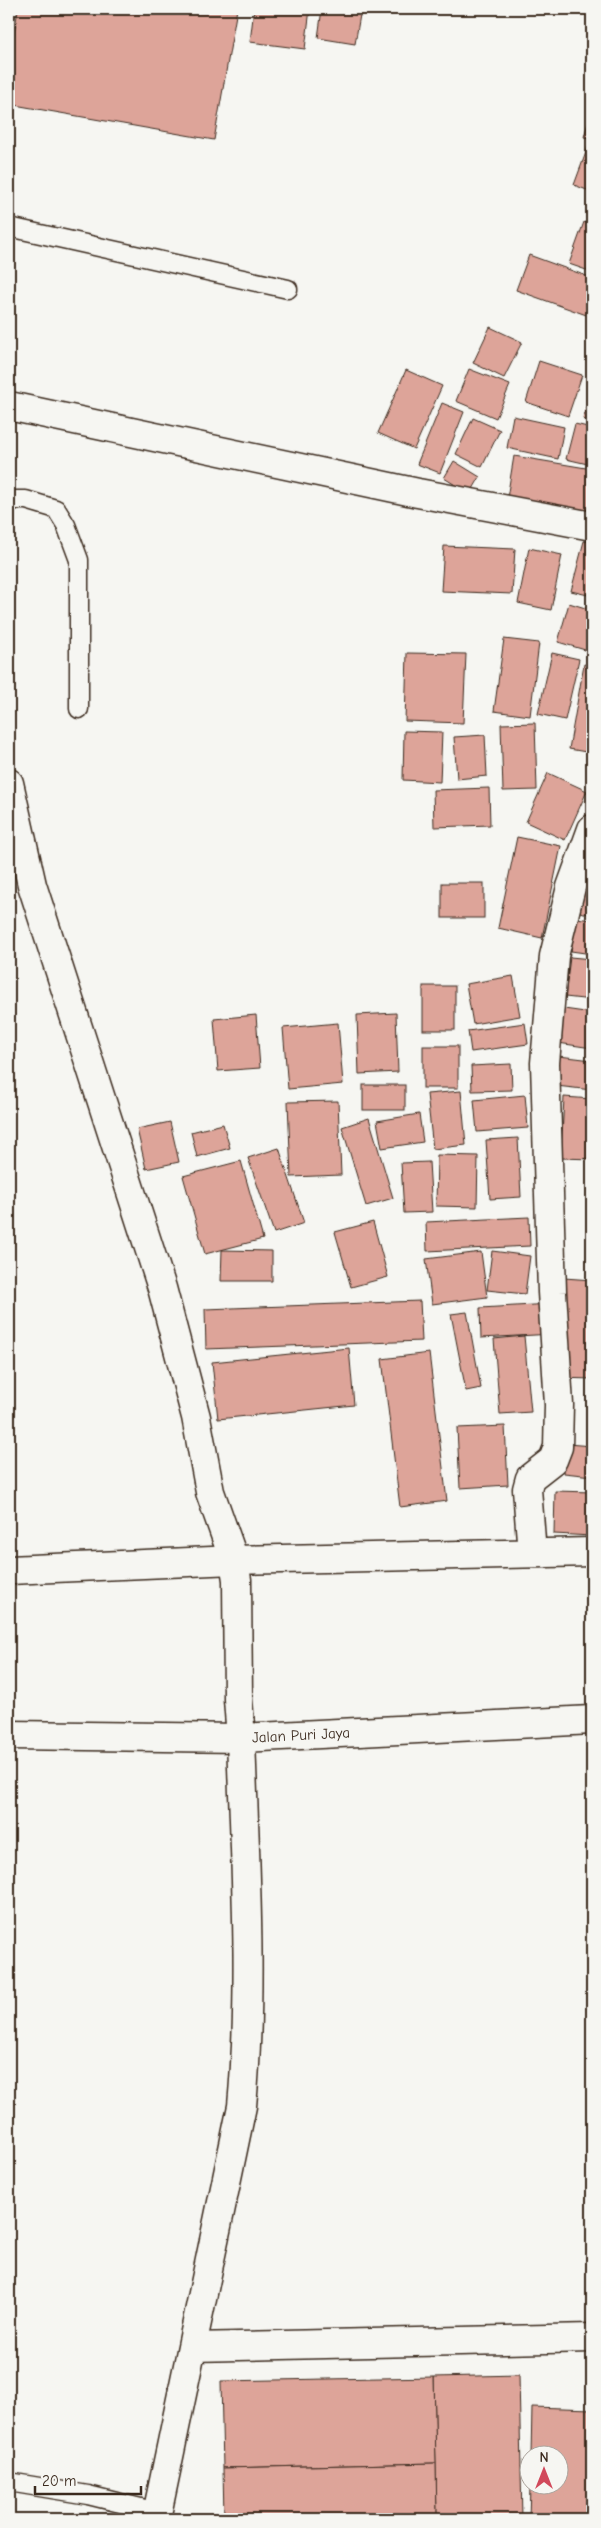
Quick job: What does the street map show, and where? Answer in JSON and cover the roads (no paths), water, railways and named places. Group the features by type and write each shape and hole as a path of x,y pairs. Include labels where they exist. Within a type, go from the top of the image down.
{"street":[{"path":"9,406 408,491 592,526"},
{"path":"9,783 32,885 162,1288 196,1417 210,1492 235,1570 248,1982 246,2061 242,2106 157,2516"},
{"path":"532,1554 527,1489 530,1478 553,1460 558,1447 560,1405 552,1292 545,1063 554,956 571,887 592,829"},
{"path":"9,1570 235,1570 592,1552"},
{"name":"Jalan Puri Jaya","path":"9,1735 241,1738 592,1720"},
{"path":"193,2347 592,2338"}],"lane":[{"path":"9,227 288,289"},
{"path":"9,500 26,500 56,509 66,525 79,560 79,709"},
{"path":"9,2482 88,2495 157,2516"}]}
